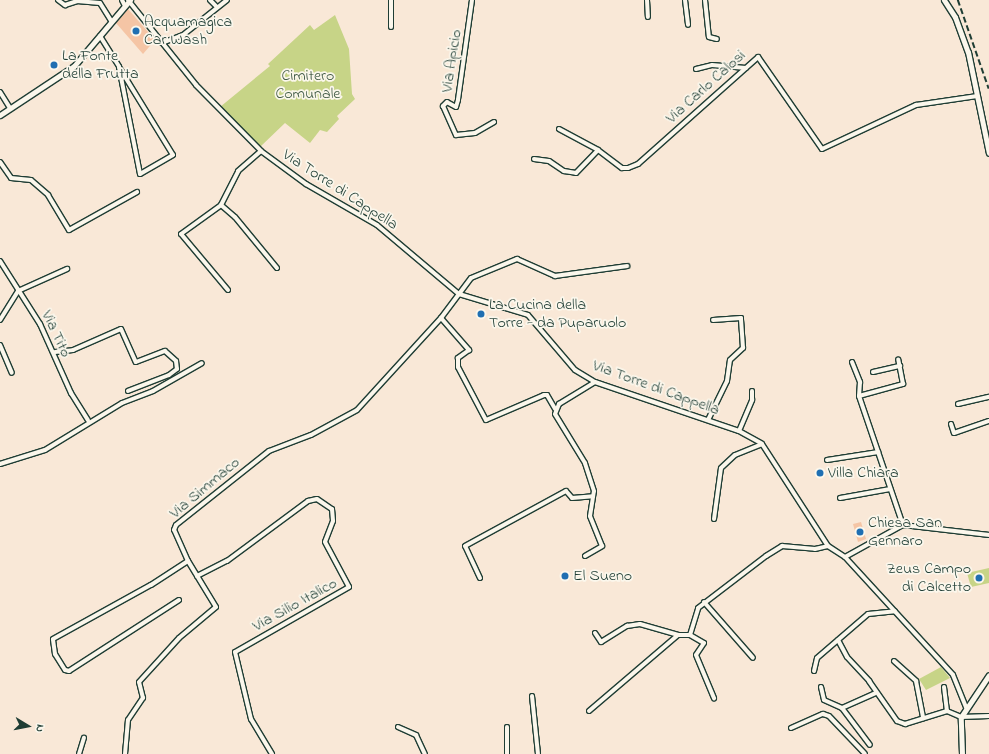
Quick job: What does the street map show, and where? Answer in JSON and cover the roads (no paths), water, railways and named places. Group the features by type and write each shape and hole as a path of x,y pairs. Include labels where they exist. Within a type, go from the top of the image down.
{"street":[{"path":"58,0 65,5 77,1 100,3 112,22"},
{"name":"Via Torre di Cappella","path":"122,0 128,2 215,105 261,151 306,184 377,225 459,294 528,315 575,370 595,382 739,431 762,444 828,546 845,557 953,674 966,708"},
{"path":"210,0 217,7"},
{"path":"162,43 183,35 227,0"},
{"path":"391,0 391,27"},
{"name":"Via Apicio","path":"472,0 458,100 456,106 447,102 443,106 456,135 475,133 494,122"},
{"path":"647,0 648,17"},
{"path":"686,0 688,25"},
{"path":"704,0 709,37 717,39"},
{"path":"944,0 955,17 968,52 989,153"},
{"path":"0,115 74,66 128,2"},
{"path":"100,36 173,155 140,174 119,67"},
{"name":"Via Carlo Calosi","path":"559,129 598,150 622,168 638,164 758,57 822,149 916,106 977,96"},
{"path":"696,69 712,65 746,68"},
{"path":"0,92 10,108"},
{"path":"534,159 550,161 564,171 576,173 598,150"},
{"path":"228,290 181,234 221,205 238,171 261,151"},
{"path":"0,162 11,178 31,180 48,195 68,230 137,192"},
{"path":"221,205 235,217 277,268"},
{"name":"Via Simmaco","path":"125,754 128,720 143,698 139,682 179,638 215,610 188,561 174,530 176,525 269,452 311,435 357,410 441,318 471,278 517,259 555,276 627,266"},
{"name":"Via Tito","path":"0,261 54,352 69,390 88,420"},
{"path":"0,320 18,290 67,269"},
{"path":"441,318 469,350 458,358 458,367 486,420 544,395 547,395 556,409 557,422 585,463 593,496 590,516 602,546 585,556"},
{"path":"708,420 727,381 730,360 743,348 741,318 713,320"},
{"path":"54,352 73,350 121,329 136,362 165,351 176,361 177,369 169,375 128,391"},
{"path":"0,344 12,373"},
{"path":"859,396 903,384 898,359"},
{"path":"852,362 860,382 859,396 903,525"},
{"path":"0,464 45,450 122,403 153,391 202,363"},
{"path":"873,372 900,366"},
{"path":"556,409 595,382"},
{"path":"739,431 752,400 752,391"},
{"path":"958,404 989,397"},
{"path":"951,424 954,433 989,422"},
{"path":"714,519 721,468 734,455 762,444"},
{"path":"827,460 878,452"},
{"path":"840,498 890,489"},
{"path":"480,578 465,546 566,491 572,498 593,496"},
{"name":"Via Silio Italico","path":"197,576 227,562 308,500 317,499 332,510 333,521 325,542 349,587 235,652 251,719 272,754"},
{"path":"845,557 903,525 989,535"},
{"path":"690,635 692,620 704,602 782,546 815,549 828,546"},
{"path":"179,600 69,671 65,670 55,654 52,639 151,585 188,561"},
{"path":"704,602 752,658"},
{"path":"814,670 816,658 868,614 895,611"},
{"path":"595,633 601,642 627,626 640,624 678,635 690,635 704,643 696,655 714,698"},
{"path":"589,711 678,635"},
{"path":"838,640 847,657 869,681 875,693 897,721 905,724 948,710 961,716 989,716"},
{"path":"894,661 916,681 923,718"},
{"path":"962,754 961,716 989,675"},
{"path":"821,686 824,700 842,708 870,745"},
{"path":"944,687 948,710"},
{"path":"842,708 875,693"},
{"path":"532,696 538,754"},
{"path":"792,728 823,714 829,716 865,754"},
{"path":"398,727 416,735 425,754"},
{"path":"506,754 507,727"},
{"path":"79,754 84,738"}],"railway":[{"path":"958,0 989,89"}],"place":[{"name":"Acquamagica Car Wash","path":"136,31"},
{"name":"La Fonte della Frutta","path":"54,65"},
{"name":"La Cucina della Torre - da Puparuolo","path":"481,314"},
{"name":"Villa Chiara","path":"820,473"},
{"name":"Chiesa San Gennaro","path":"860,532"},
{"name":"El Sueno","path":"565,576"},
{"name":"Zeus Campo di Calcetto","path":"979,578"}],"park label":[{"name":"Cimitero Comunale","path":"308,85"}]}
